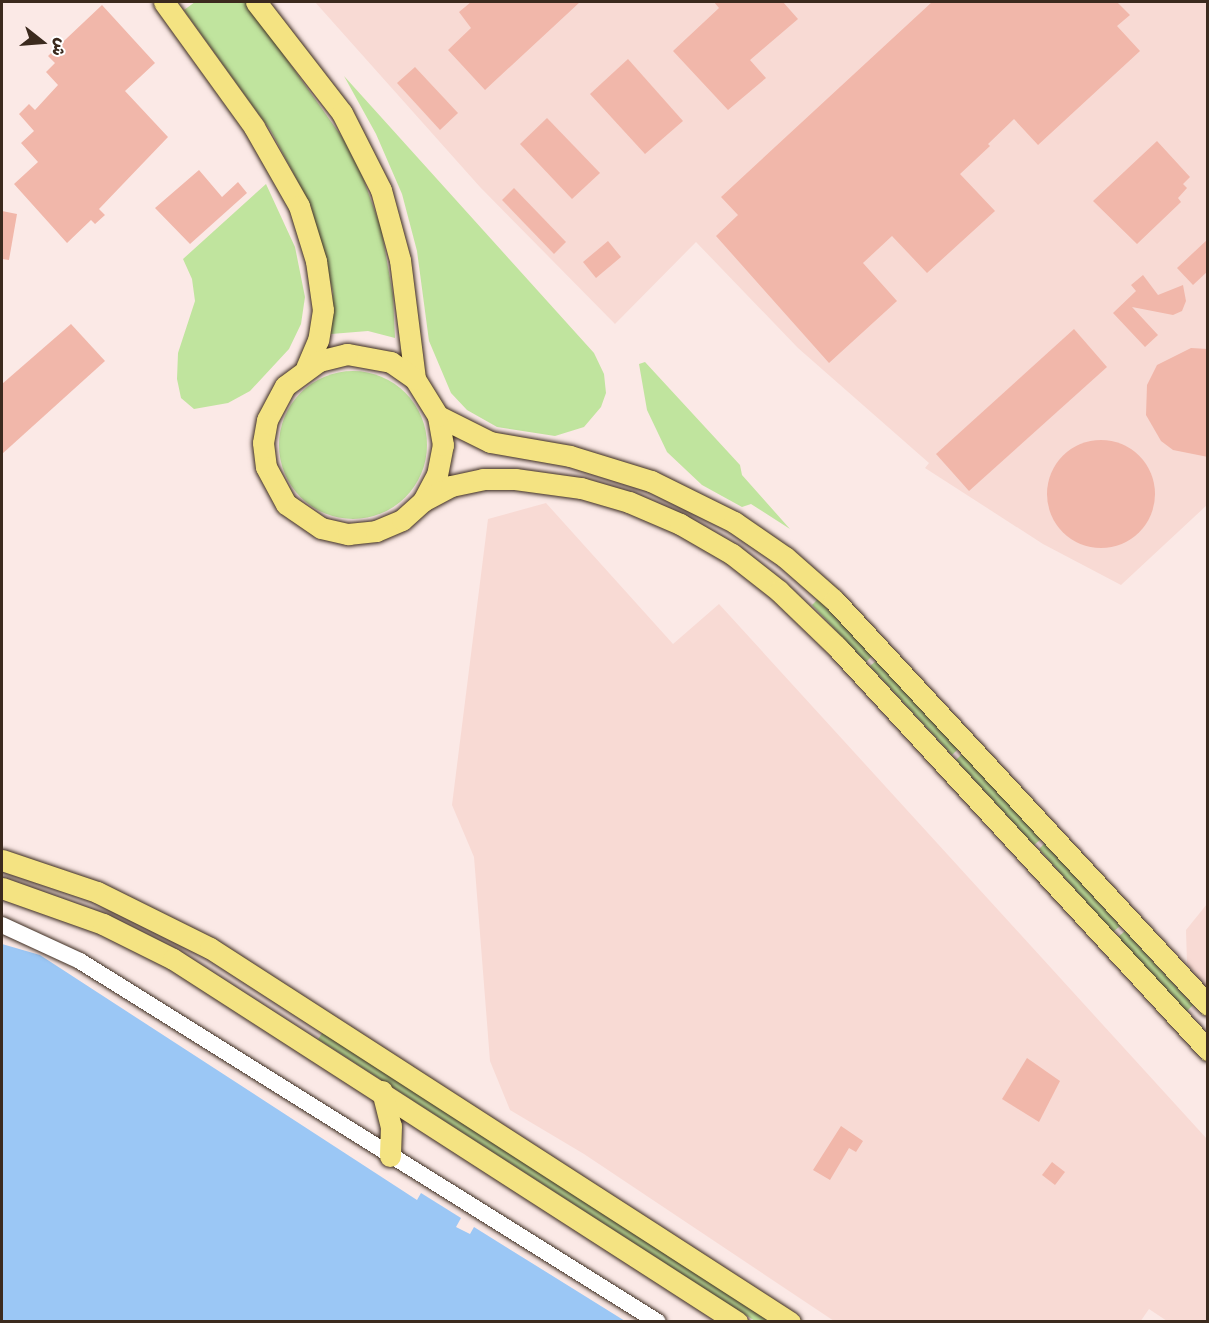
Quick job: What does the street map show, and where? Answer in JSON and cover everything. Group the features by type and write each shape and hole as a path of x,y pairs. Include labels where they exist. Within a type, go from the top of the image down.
{"main road":[{"path":"164,2 254,126 299,206 322,295 318,340 306,368 277,398 264,431 266,467 286,504 308,522 348,534 389,527 423,501 467,481 499,478 581,488 700,524 731,539 779,572 800,592 810,586 810,576"},
{"path":"256,2 327,91 355,136 381,190 400,260 415,379"},
{"path":"306,368 333,356 362,354 391,362 415,379 438,416 441,460 423,501"},
{"path":"438,416 490,441 570,456 679,493 743,527 810,576 1208,1005"},
{"path":"652,511 732,554 801,612 892,705 1208,1050"},
{"path":"2,860 69,880 156,918 210,948 790,1322"},
{"path":"2,888 103,924 207,979 737,1322"},
{"path":"207,979 248,992 292,1019 305,1019 311,1012"},
{"path":"382,1091 391,1126 390,1156"}],"street":[{"path":"2,925 80,961 658,1322"}],"shaded area":[{"path":"315,2 1207,2 1207,505 1121,585 1043,544 925,468 929,463 798,348 696,242 615,324 480,187"},
{"path":"546,503 673,644 719,604 1207,1139 1207,1321 1167,1321 1149,1309 1140,1322 834,1321 584,1154 510,1110 490,1061 474,857 452,805 488,519"},
{"path":"1207,904 1207,991 1187,963 1186,930"}],"green space":[{"path":"195,2 246,2 342,137 363,178 381,228 393,295 395,338 368,331 331,334 333,292 311,206 271,131 184,10"},
{"path":"344,76 594,353 604,374 606,393 601,407 584,427 555,436 497,427 467,410 451,393 429,341 417,251 402,194 376,134"},
{"path":"266,184 295,247 305,297 301,324 289,349 250,391 228,403 194,409 181,398 177,379 178,353 195,301 192,279 183,259"},
{"path":"645,362 740,465 742,475 790,529 751,504 742,507 702,485 667,452 647,410 639,364"},
{"path":"353,371 381,376 406,392 422,417 427,445 422,473 406,498 381,514 353,519 325,514 300,498 284,473 279,445 284,417 300,392 325,376"},
{"path":"818,599 872,656 866,662 812,605"},
{"path":"876,661 958,749 952,755 870,666"},
{"path":"963,753 1041,839 1034,845 956,760"},
{"path":"1045,843 1120,926 1113,932 1039,849"},
{"path":"1125,931 1193,1005 1186,1012 1118,937"},
{"path":"323,1032 771,1321 755,1321 318,1039"}],"water":[{"path":"2,944 40,955 417,1200 421,1193 461,1218 456,1227 470,1234 474,1227 625,1321 2,1321"}],"building":[{"path":"471,2 580,2 485,90 448,50 471,28 459,12"},
{"path":"714,2 783,2 798,19 750,60 766,78 728,110 673,51 719,8"},
{"path":"932,2 1117,2 1130,15 1117,26 1140,51 1038,145 1014,119 988,144 990,146 960,174 995,211 927,273 892,236 863,263 897,301 829,363 716,236 738,215 721,197"},
{"path":"102,5 155,63 125,91 168,137 99,209 105,215 95,224 91,220 67,243 14,184 38,162 21,143 34,131 19,114 29,104 35,110 58,85 46,72 55,63 48,56"},
{"path":"628,59 683,121 645,154 590,94"},
{"path":"415,67 458,113 440,130 397,83"},
{"path":"547,118 600,173 572,199 520,144"},
{"path":"1157,141 1190,177 1183,184 1187,188 1178,198 1181,202 1137,244 1093,201"},
{"path":"199,170 222,197 238,182 247,193 190,244 155,208"},
{"path":"514,188 566,242 554,254 502,200"},
{"path":"2,211 17,214 9,260 2,259"},
{"path":"1208,239 1208,271 1193,285 1177,268"},
{"path":"608,241 621,257 596,278 583,262"},
{"path":"1143,275 1158,295 1183,285 1186,301 1182,311 1173,315 1132,307 1158,335 1145,347 1113,313 1136,291 1131,285"},
{"path":"71,324 105,361 2,454 2,384"},
{"path":"1074,329 1107,367 969,491 936,454"},
{"path":"1191,348 1208,349 1208,457 1173,450 1161,441 1146,415 1147,385 1157,365"},
{"path":"1101,440 1122,444 1139,456 1151,473 1155,494 1151,515 1139,532 1122,544 1101,548 1080,544 1063,532 1051,515 1047,494 1051,473 1063,456 1080,444"},
{"path":"1027,1058 1060,1081 1039,1122 1002,1099"},
{"path":"841,1126 863,1141 856,1152 849,1148 830,1180 813,1170"},
{"path":"1052,1162 1065,1172 1055,1185 1042,1175"}]}
